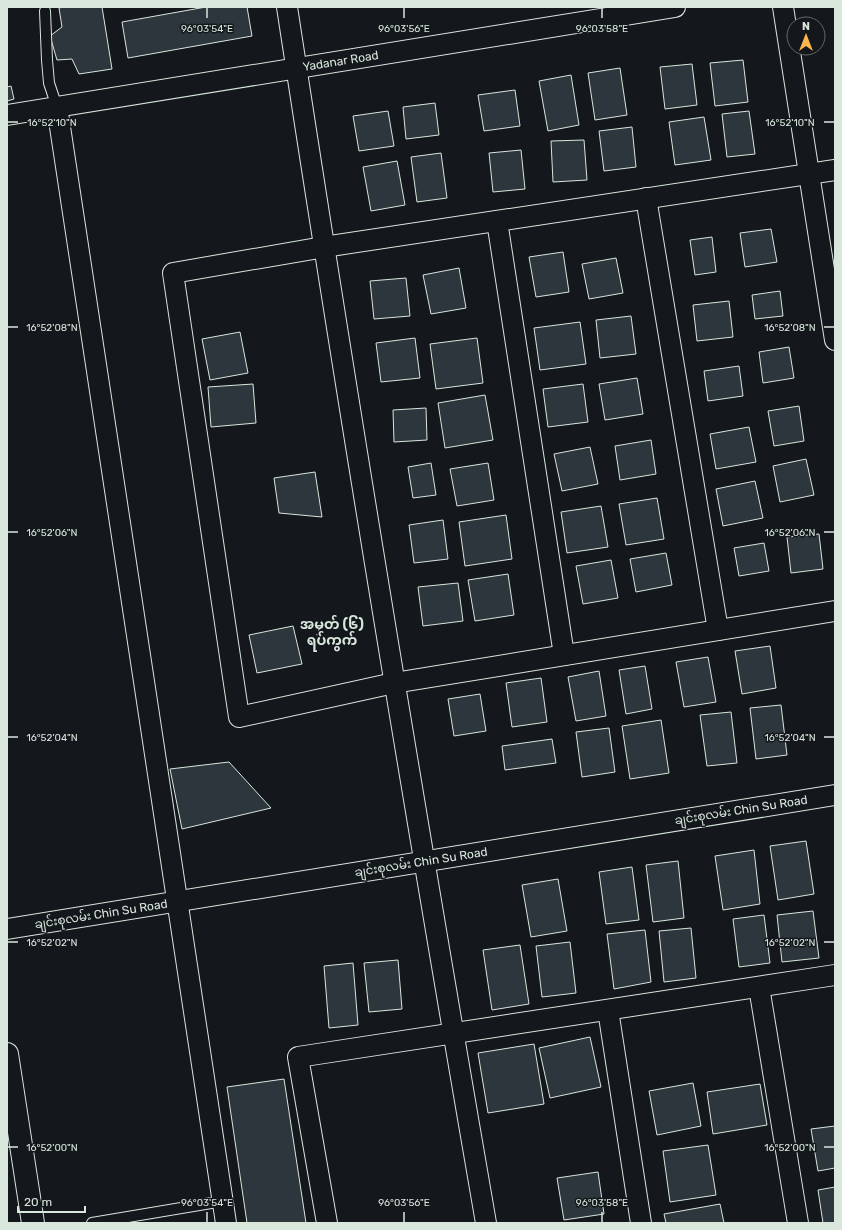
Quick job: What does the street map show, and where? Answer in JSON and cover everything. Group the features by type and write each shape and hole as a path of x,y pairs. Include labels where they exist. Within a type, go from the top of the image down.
{"main road":[{"path":"7,1054 33,1223"}],"street":[{"path":"287,7 394,683 486,1223"},
{"name":"Yadanar Road","path":"7,115 675,7"},
{"path":"783,7 835,340"},
{"path":"57,108 226,1223"},
{"path":"835,170 324,247 172,273 239,717 394,683 835,611"},
{"path":"646,198 718,630"},
{"path":"497,221 564,655"},
{"name":"ချင်းစုလမ်း Chin Su Road","path":"7,929 835,795"},
{"path":"326,1223 298,1057 453,1032 835,975"},
{"path":"759,987 798,1223"},
{"path":"608,1010 641,1223"}],"lane":[{"path":"45,11 49,84 57,108"},
{"path":"92,1223 223,1201"}],"building":[{"path":"102,7 112,69 79,74 72,59 57,60 50,36 62,27 59,8"},
{"path":"206,7 247,7 252,36 128,58 122,22"},
{"path":"743,60 748,102 715,106 710,63"},
{"path":"692,64 697,105 665,109 660,67"},
{"path":"620,68 627,115 595,120 588,73"},
{"path":"571,75 579,125 548,131 539,81"},
{"path":"11,86 14,99 7,101 7,87"},
{"path":"515,90 520,126 484,131 478,95"},
{"path":"435,103 439,135 406,139 403,107"},
{"path":"388,111 394,146 359,151 353,116"},
{"path":"749,111 755,154 727,157 722,114"},
{"path":"704,117 711,160 675,165 669,122"},
{"path":"632,127 636,167 604,171 599,131"},
{"path":"584,140 587,180 553,182 551,141"},
{"path":"521,150 525,189 493,192 489,153"},
{"path":"441,153 447,198 417,202 411,157"},
{"path":"397,161 405,205 371,211 363,167"},
{"path":"771,229 777,262 745,267 740,233"},
{"path":"712,237 716,272 695,275 690,240"},
{"path":"563,252 569,292 536,297 529,257"},
{"path":"616,258 623,293 589,299 582,264"},
{"path":"459,268 466,308 431,314 423,275"},
{"path":"406,278 410,316 374,319 370,281"},
{"path":"780,291 783,316 755,319 752,295"},
{"path":"729,301 733,337 697,341 693,305"},
{"path":"631,316 636,354 600,358 596,320"},
{"path":"580,322 586,364 540,370 534,328"},
{"path":"240,332 248,373 210,380 202,339"},
{"path":"415,338 420,378 381,382 376,343"},
{"path":"477,338 483,383 436,389 430,344"},
{"path":"789,347 794,378 763,383 759,352"},
{"path":"739,366 743,396 708,401 704,371"},
{"path":"637,378 643,414 605,420 599,384"},
{"path":"253,384 256,423 211,427 208,387"},
{"path":"583,384 588,422 548,427 543,389"},
{"path":"485,395 493,440 445,448 438,403"},
{"path":"799,406 804,441 774,446 768,411"},
{"path":"426,408 427,440 394,442 393,410"},
{"path":"749,427 756,462 716,469 710,434"},
{"path":"651,440 656,474 620,480 615,446"},
{"path":"590,447 598,484 562,491 554,454"},
{"path":"806,459 814,495 780,502 773,466"},
{"path":"431,463 436,495 413,498 408,467"},
{"path":"488,463 494,500 457,506 450,469"},
{"path":"315,472 322,517 279,513 274,478"},
{"path":"755,481 763,518 723,526 716,489"},
{"path":"657,498 664,539 626,545 619,504"},
{"path":"601,506 608,547 567,553 561,512"},
{"path":"506,515 512,559 465,566 459,522"},
{"path":"443,520 448,559 414,563 409,525"},
{"path":"819,534 823,569 791,573 787,537"},
{"path":"764,543 769,571 739,576 734,548"},
{"path":"666,553 672,585 636,592 630,559"},
{"path":"611,560 618,598 583,604 576,566"},
{"path":"508,574 514,615 475,621 468,580"},
{"path":"458,583 463,621 423,626 418,587"},
{"path":"293,626 302,664 257,673 249,635"},
{"path":"770,646 776,688 742,694 735,651"},
{"path":"708,657 716,702 684,707 676,662"},
{"path":"645,666 652,709 626,714 619,670"},
{"path":"599,671 606,716 576,721 568,677"},
{"path":"541,678 547,722 512,727 506,683"},
{"path":"480,694 486,731 454,736 448,699"},
{"path":"781,705 787,755 756,759 750,708"},
{"path":"731,712 737,763 707,766 700,715"},
{"path":"661,720 669,773 630,779 622,726"},
{"path":"609,728 615,772 582,777 576,732"},
{"path":"552,739 556,763 505,770 502,746"},
{"path":"229,762 271,808 182,829 170,769"},
{"path":"806,841 814,894 778,900 770,846"},
{"path":"754,850 760,904 723,910 715,856"},
{"path":"678,861 684,918 653,922 646,865"},
{"path":"632,867 639,920 606,924 599,872"},
{"path":"558,879 567,931 531,937 522,885"},
{"path":"813,911 819,958 782,962 777,915"},
{"path":"764,915 770,963 739,967 733,919"},
{"path":"691,928 696,978 664,982 659,931"},
{"path":"645,930 651,982 614,989 607,934"},
{"path":"570,942 576,993 542,997 536,946"},
{"path":"520,945 529,1004 492,1010 483,950"},
{"path":"398,960 402,1009 369,1012 364,963"},
{"path":"353,963 358,1025 329,1028 324,966"},
{"path":"590,1037 601,1087 550,1098 539,1048"},
{"path":"534,1044 544,1104 488,1113 478,1053"},
{"path":"284,1079 306,1223 247,1223 227,1087"},
{"path":"693,1083 701,1126 657,1135 649,1091"},
{"path":"760,1084 767,1125 713,1134 707,1092"},
{"path":"835,1126 835,1168 818,1171 811,1129"},
{"path":"708,1145 716,1195 670,1202 663,1151"},
{"path":"598,1172 604,1214 564,1220 557,1178"},
{"path":"835,1187 835,1223 823,1223 818,1190"},
{"path":"720,1204 724,1223 666,1223 664,1214"}],"district":[{"name":"အမှတ် (၆) ရပ်ကွက်","path":"332,632"}]}
